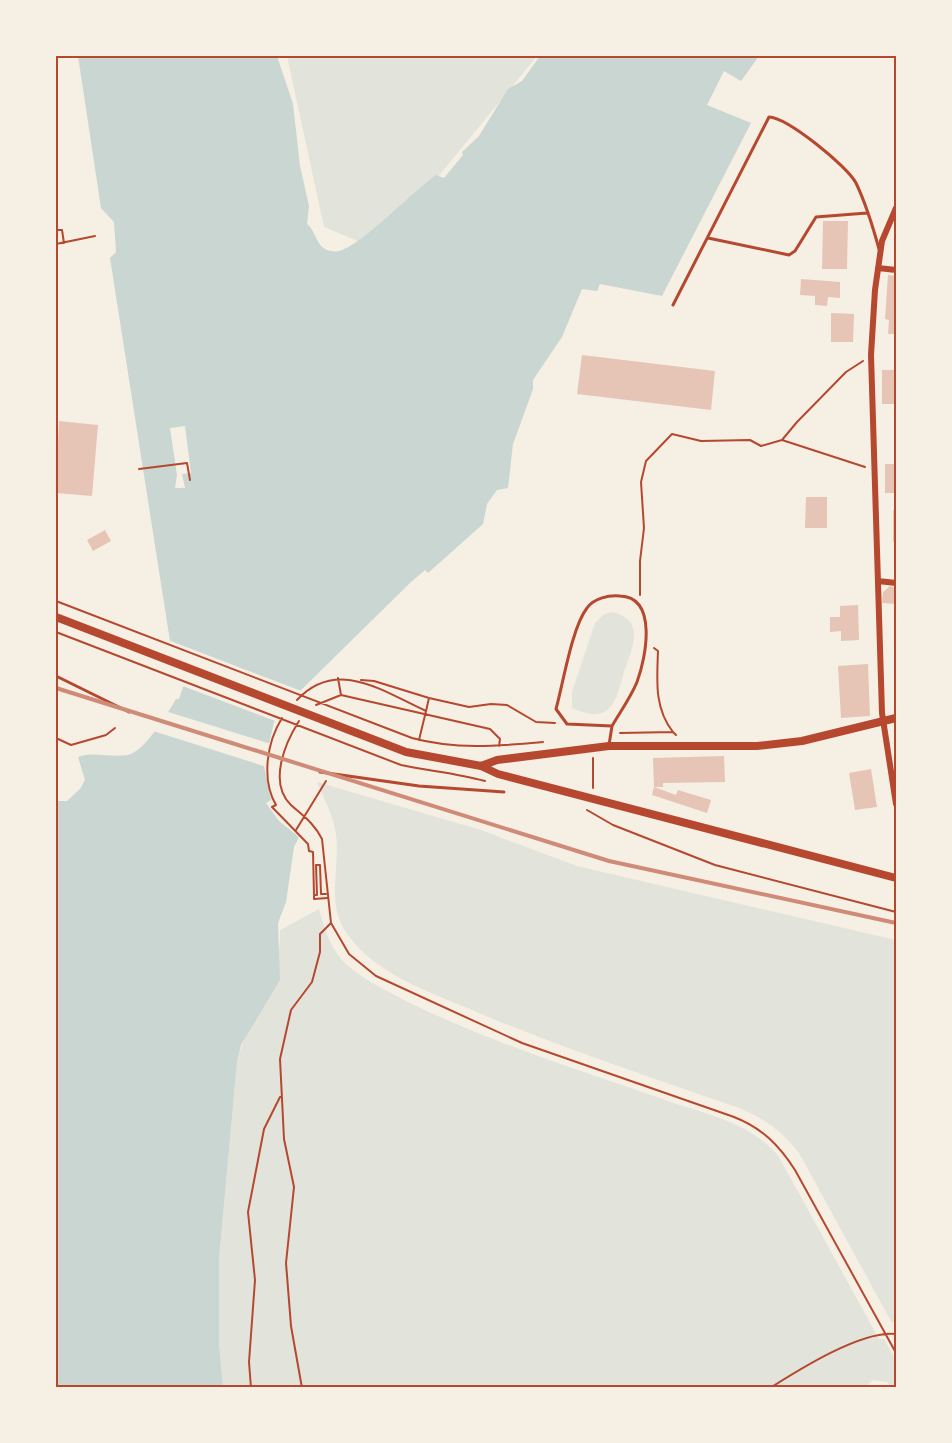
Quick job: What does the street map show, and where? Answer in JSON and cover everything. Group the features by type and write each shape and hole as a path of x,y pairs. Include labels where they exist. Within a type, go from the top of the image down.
{"street":[{"path":"896,801 882,721 871,355 880,252 882,241 897,208"},
{"path":"878,268 897,270"},
{"path":"878,581 897,583"},
{"path":"56,616 406,752 481,766 498,774 897,878"},
{"path":"481,766 497,760 609,746 758,746 802,741 897,718"}],"lane":[{"path":"673,305 769,117 775,117 805,135 855,181 880,252"},
{"path":"708,238 789,255 795,251 816,217 868,213"},
{"path":"609,746 612,726 637,681 645,641 646,624 641,604 630,596 609,595 588,606 580,621 556,709 567,724 612,726"},
{"path":"56,676 129,712"},
{"path":"320,772 419,786 504,792"}],"path":[{"path":"56,230 62,230 64,243"},
{"path":"56,244 95,236"},
{"path":"782,440 796,422 846,372 871,355"},
{"path":"641,604 640,561 644,528 642,482 646,461 672,434 700,441 750,440 761,446 782,440 874,470"},
{"path":"139,470 187,463 190,480"},
{"path":"56,601 80,610 412,738 456,747 499,746 500,739 490,729 425,713 341,695 315,706"},
{"path":"56,632 401,765 439,774"},
{"path":"645,641 658,651 660,705 666,722 673,732"},
{"path":"338,678 341,695"},
{"path":"358,680 374,681 429,698 469,707 491,704 507,705 536,722 567,724"},
{"path":"419,740 429,698"},
{"path":"301,719 292,732 284,753 279,780 282,793 290,804 306,816 322,840 331,922 349,954 362,966 392,984 496,1033 740,1119 765,1134 778,1145 795,1170 897,1353"},
{"path":"56,738 71,746 106,735 115,728"},
{"path":"296,830 326,780"},
{"path":"587,810 613,825 715,865 897,912"},
{"path":"314,895 314,899 327,898"},
{"path":"302,1388 291,1326 286,1263 294,1187 284,1139 280,1097 280,1059 291,1010 312,982 320,952 320,934 331,922"},
{"path":"251,1388 249,1362 255,1281 248,1212 264,1129 280,1097"},
{"path":"770,1388 819,1358 884,1332 897,1334"}],"shaded area":[{"path":"78,56 277,56 293,104 300,166 309,206 307,224 325,249 339,251 349,247 373,229 436,175 444,178 463,155 462,152 479,136 508,89 522,81 540,56 759,56 741,81 724,71 707,105 751,123 662,296 600,284 597,291 582,289 562,337 533,380 533,389 513,444 508,488 497,490 487,504 483,524 428,573 425,570 411,582 296,695 274,722 264,766 271,800 266,803 279,821 299,837 294,847 286,902 278,923 280,980 241,1045 237,1062 219,1259 219,1344 223,1387 56,1388 56,801 67,801 80,789 85,780 78,757 128,755 141,747 155,731 176,699 179,699 185,681 175,673 110,258 116,252 114,222 101,208"},
{"path":"287,56 537,56 396,228 367,245 324,227"},
{"path":"611,612 629,621 634,636 617,694 612,705 604,712 588,713 572,708 572,692 595,623 603,615"},
{"path":"317,782 481,830 577,866 896,940 896,1320 892,1323 799,1153 772,1126 739,1108 576,1051 442,998 386,970 369,957 354,943 338,915 335,891 337,841 330,811"},
{"path":"319,909 330,941 341,959 364,977 406,1001 504,1043 715,1116 756,1136 779,1157 879,1339 884,1339 896,1361 896,1388 887,1382 873,1380 864,1388 223,1388 219,1344 219,1259 237,1062 276,965 280,930"}],"pier":[{"path":"185,426 191,473 182,474 185,488 175,488 177,475 170,428"},
{"path":"168,640 304,692 278,722 180,685 180,678 172,673"},
{"path":"165,711 271,744 267,767 150,730"}],"building":[{"path":"823,221 848,221 847,269 822,269"},
{"path":"888,275 896,276 896,334 888,334 889,320 885,319"},
{"path":"801,279 840,282 840,298 828,297 827,306 815,305 815,296 800,295"},
{"path":"831,313 854,314 853,342 831,342"},
{"path":"582,355 715,371 711,410 577,394"},
{"path":"882,370 896,370 896,404 882,404"},
{"path":"59,421 98,425 92,496 56,493"},
{"path":"885,464 896,464 896,493 885,493"},
{"path":"806,497 827,497 827,528 805,528"},
{"path":"893,510 896,510 896,542 893,542"},
{"path":"105,530 111,541 93,551 87,540"},
{"path":"890,586 896,588 896,604 882,603 883,592"},
{"path":"858,605 859,640 841,641 841,631 830,632 830,617 840,617 840,606"},
{"path":"868,664 870,716 841,718 838,666"},
{"path":"724,756 725,782 663,783 663,787 654,787 653,758"},
{"path":"871,769 877,807 855,810 849,773"},
{"path":"654,787 676,795 678,790 711,800 707,813 652,795"}],"railway":[{"path":"56,688 609,861 896,923"}]}
